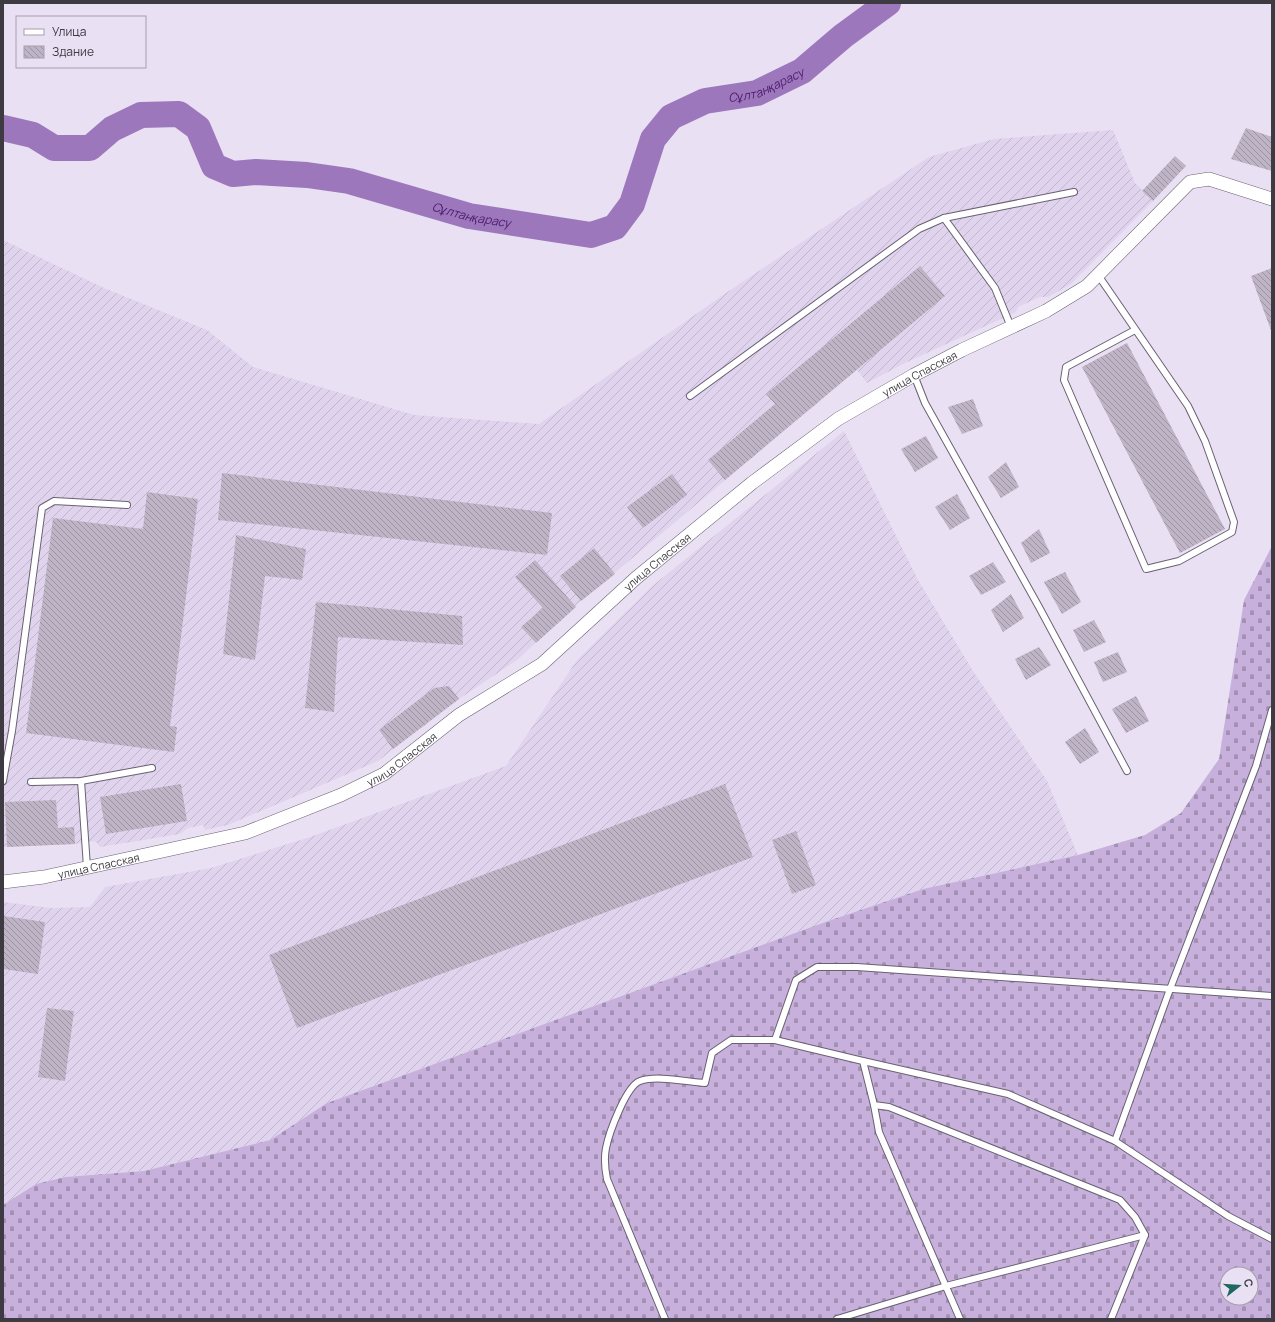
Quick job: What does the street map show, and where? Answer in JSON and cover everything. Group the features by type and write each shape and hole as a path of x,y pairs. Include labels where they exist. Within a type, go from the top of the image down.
{"street":[{"name":"улица Спасская","path":"3,882 44,877 245,833 341,795 384,774 459,715 542,664 636,578 752,483 838,419 914,375 962,350 1046,311 1087,286 1190,182 1208,179 1272,199"}],"lane":[{"path":"690,396 919,229 944,218 1074,192"},
{"path":"944,218 995,288 1011,327"},
{"path":"1098,275 1188,406 1205,441 1234,522 1232,532 1186,558 1146,570 1064,380 1066,367 1135,330"},
{"path":"914,375 925,403 1039,607 1127,771"},
{"path":"3,781 12,731 42,508 54,501 127,506"},
{"path":"1115,1140 1170,989 1256,766 1272,710"},
{"path":"31,782 80,781 152,768"},
{"path":"80,781 87,867"},
{"path":"775,1040 796,980 816,967 857,967 923,971 1272,996"},
{"path":"665,1319 607,1179 605,1165 606,1148 628,1091 639,1081 652,1079 705,1083 712,1053 731,1040 775,1040 1008,1094 1115,1140 1228,1216 1272,1240"},
{"path":"863,1061 879,1132 960,1319"},
{"path":"874,1105 889,1107 1120,1200 1135,1217 1145,1235"},
{"path":"837,1319 946,1286 1145,1235"},
{"path":"1111,1319 1145,1235"}],"shaded area":[{"path":"1113,130 1135,183 1153,201 1071,284 1048,297 1040,297 1018,307 1016,312 903,364 867,383 857,370 581,601 517,660 459,699 378,761 228,825 205,830 203,825 188,828 180,834 100,847 95,841 75,844 3,847 3,240 104,288 207,330 253,367 414,415 539,424 726,293 929,157 994,139"},
{"path":"844,431 918,580 973,671 1047,781 1078,855 923,889 828,921 327,1103 270,1140 144,1171 65,1177 36,1184 3,1205 3,902 51,908 90,907 105,887 211,868 310,837 506,766 577,660 651,587"}],"green space":[{"path":"1272,546 1272,1319 3,1319 3,1205 36,1184 65,1177 144,1171 270,1140 327,1103 828,921 923,889 1078,855 1145,835 1181,813 1219,759 1244,600"}],"building":[{"path":"1246,128 1272,137 1272,171 1231,159"},
{"path":"1175,156 1186,166 1153,201 1142,191"},
{"path":"920,266 945,296 725,480 708,460 775,404 766,394"},
{"path":"1272,268 1272,333 1251,276"},
{"path":"1127,343 1225,529 1180,553 1082,367"},
{"path":"973,399 983,426 962,434 948,407"},
{"path":"926,436 938,458 915,472 901,449"},
{"path":"1006,462 1019,487 1001,498 988,477"},
{"path":"222,473 552,513 547,555 218,520"},
{"path":"672,474 687,495 643,528 627,507"},
{"path":"147,492 198,499 170,726 177,727 174,752 26,733 53,518 143,529"},
{"path":"957,494 970,518 950,530 935,507"},
{"path":"1039,529 1050,553 1031,563 1021,543"},
{"path":"236,535 306,549 302,580 265,576 255,660 223,654"},
{"path":"594,548 615,574 581,601 560,576"},
{"path":"535,560 576,607 536,643 521,627 543,608 515,577"},
{"path":"993,562 1006,582 981,595 969,576"},
{"path":"1065,572 1081,602 1062,614 1044,582"},
{"path":"1011,594 1024,618 1003,632 991,610"},
{"path":"316,602 462,616 463,645 338,637 334,712 305,708"},
{"path":"1094,620 1106,642 1084,652 1073,630"},
{"path":"1039,647 1051,665 1026,680 1015,659"},
{"path":"1118,652 1127,672 1103,682 1094,662"},
{"path":"449,686 459,699 393,749 379,730 434,688"},
{"path":"1136,696 1149,721 1126,733 1112,709"},
{"path":"1085,728 1099,752 1080,764 1065,742"},
{"path":"181,784 187,821 106,834 100,797"},
{"path":"725,784 753,857 297,1028 269,955"},
{"path":"56,800 58,828 74,827 75,844 7,847 5,802"},
{"path":"796,831 816,885 792,894 772,840"},
{"path":"3,916 45,922 38,974 3,969"},
{"path":"47,1008 74,1011 65,1081 38,1077"}],"waterway":[{"name":"Сұлтанқарасу","path":"3,128 33,135 54,148 90,148 112,129 141,115 179,114 198,128 214,166 233,174 256,172 307,175 349,181 469,216 591,235 615,227 632,204 653,139 671,117 705,101 757,93 802,71 843,36 888,3"}]}
